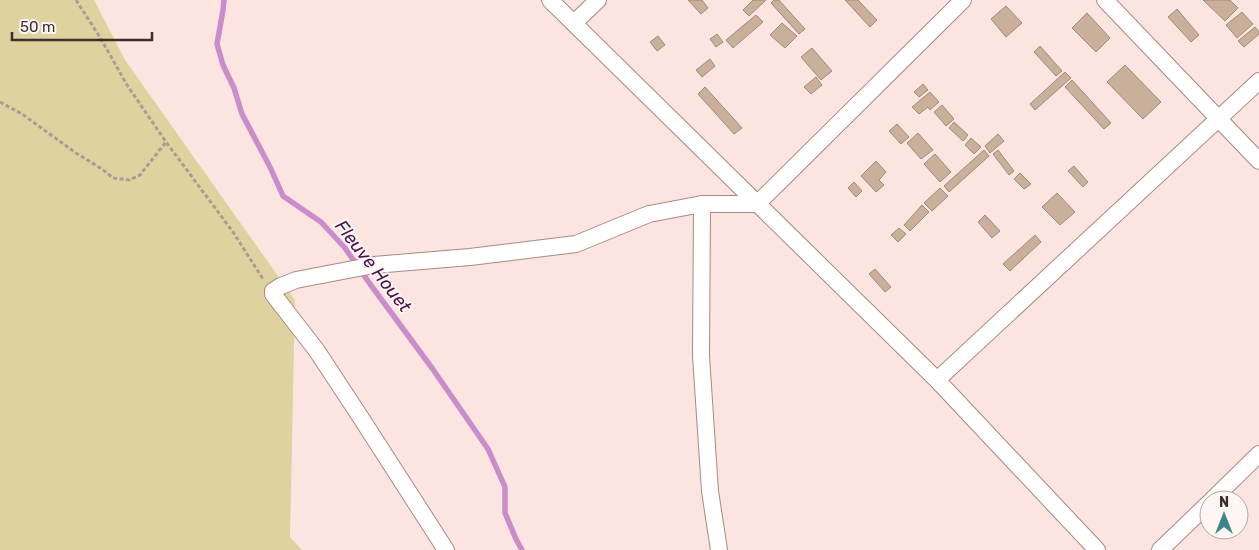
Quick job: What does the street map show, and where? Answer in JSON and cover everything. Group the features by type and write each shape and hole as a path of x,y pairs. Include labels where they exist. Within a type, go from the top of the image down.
{"street":[{"path":"550,0 937,380 1097,550"},
{"path":"574,23 598,0"},
{"path":"446,550 317,350 273,294 273,291 296,280 374,265 576,244 649,214 702,204 757,204 963,0"},
{"path":"1106,0 1259,161"},
{"path":"937,380 1259,81"},
{"path":"702,204 701,356 710,491 719,550"},
{"path":"1222,490 1259,454"},
{"path":"1160,550 1199,513"}],"path":[{"path":"76,0 127,85 166,142 233,232 273,294"},
{"path":"0,102 22,114 113,178 129,180 140,175 166,142"}],"shaded area":[{"path":"0,0 94,0 125,60 295,300 290,537 302,550 0,550"}],"building":[{"path":"688,0 702,0 708,8 701,14"},
{"path":"753,0 766,0 749,16 743,10"},
{"path":"774,0 779,0 805,29 799,34 771,3"},
{"path":"845,0 858,0 877,20 870,27"},
{"path":"1203,0 1230,0 1238,8 1225,21"},
{"path":"1006,6 1022,23 1006,37 991,19"},
{"path":"1177,9 1199,35 1191,42 1168,17"},
{"path":"1242,12 1253,24 1237,38 1226,25"},
{"path":"1087,13 1110,38 1096,52 1072,28"},
{"path":"756,15 763,22 733,48 726,40"},
{"path":"782,23 797,36 785,48 770,35"},
{"path":"1255,27 1259,34 1244,47 1238,41"},
{"path":"717,34 723,42 716,47 710,39"},
{"path":"658,36 665,45 657,51 650,42"},
{"path":"1040,46 1062,71 1056,76 1034,52"},
{"path":"812,48 832,71 821,80 801,57"},
{"path":"710,59 715,66 702,77 696,70"},
{"path":"1125,65 1161,102 1143,119 1107,82"},
{"path":"1065,72 1071,78 1035,110 1030,104"},
{"path":"816,77 822,85 811,94 804,87"},
{"path":"1072,80 1111,123 1104,129 1065,87"},
{"path":"923,84 928,90 919,97 914,92"},
{"path":"705,87 742,128 734,134 698,94"},
{"path":"930,92 939,102 930,110 928,107 919,114 912,107"},
{"path":"942,105 954,119 946,126 934,112"},
{"path":"954,122 968,135 963,141 949,128"},
{"path":"897,124 909,137 901,144 889,131"},
{"path":"918,133 933,150 921,159 907,143"},
{"path":"998,134 1004,141 990,153 985,146"},
{"path":"971,138 981,147 974,154 965,145"},
{"path":"984,150 989,156 949,192 944,186"},
{"path":"998,150 1014,171 1009,175 993,154"},
{"path":"935,154 951,172 940,182 924,164"},
{"path":"876,161 886,172 879,180 884,185 876,192 861,176"},
{"path":"1074,166 1088,182 1083,187 1068,171"},
{"path":"1020,173 1031,184 1024,189 1014,179"},
{"path":"854,182 862,191 856,197 848,188"},
{"path":"940,188 948,196 932,211 924,203"},
{"path":"1057,193 1075,212 1060,225 1042,207"},
{"path":"922,205 929,212 910,231 904,225"},
{"path":"985,215 1000,231 992,238 978,222"},
{"path":"899,228 906,234 898,242 891,235"},
{"path":"1035,235 1041,242 1010,271 1003,264"},
{"path":"875,269 891,287 885,292 869,274"}],"waterway":[{"name":"Fleuve Houet","path":"224,0 217,44 223,65 234,88 242,114 283,196 321,222 345,248 488,449 505,487 505,513 522,550"}]}
